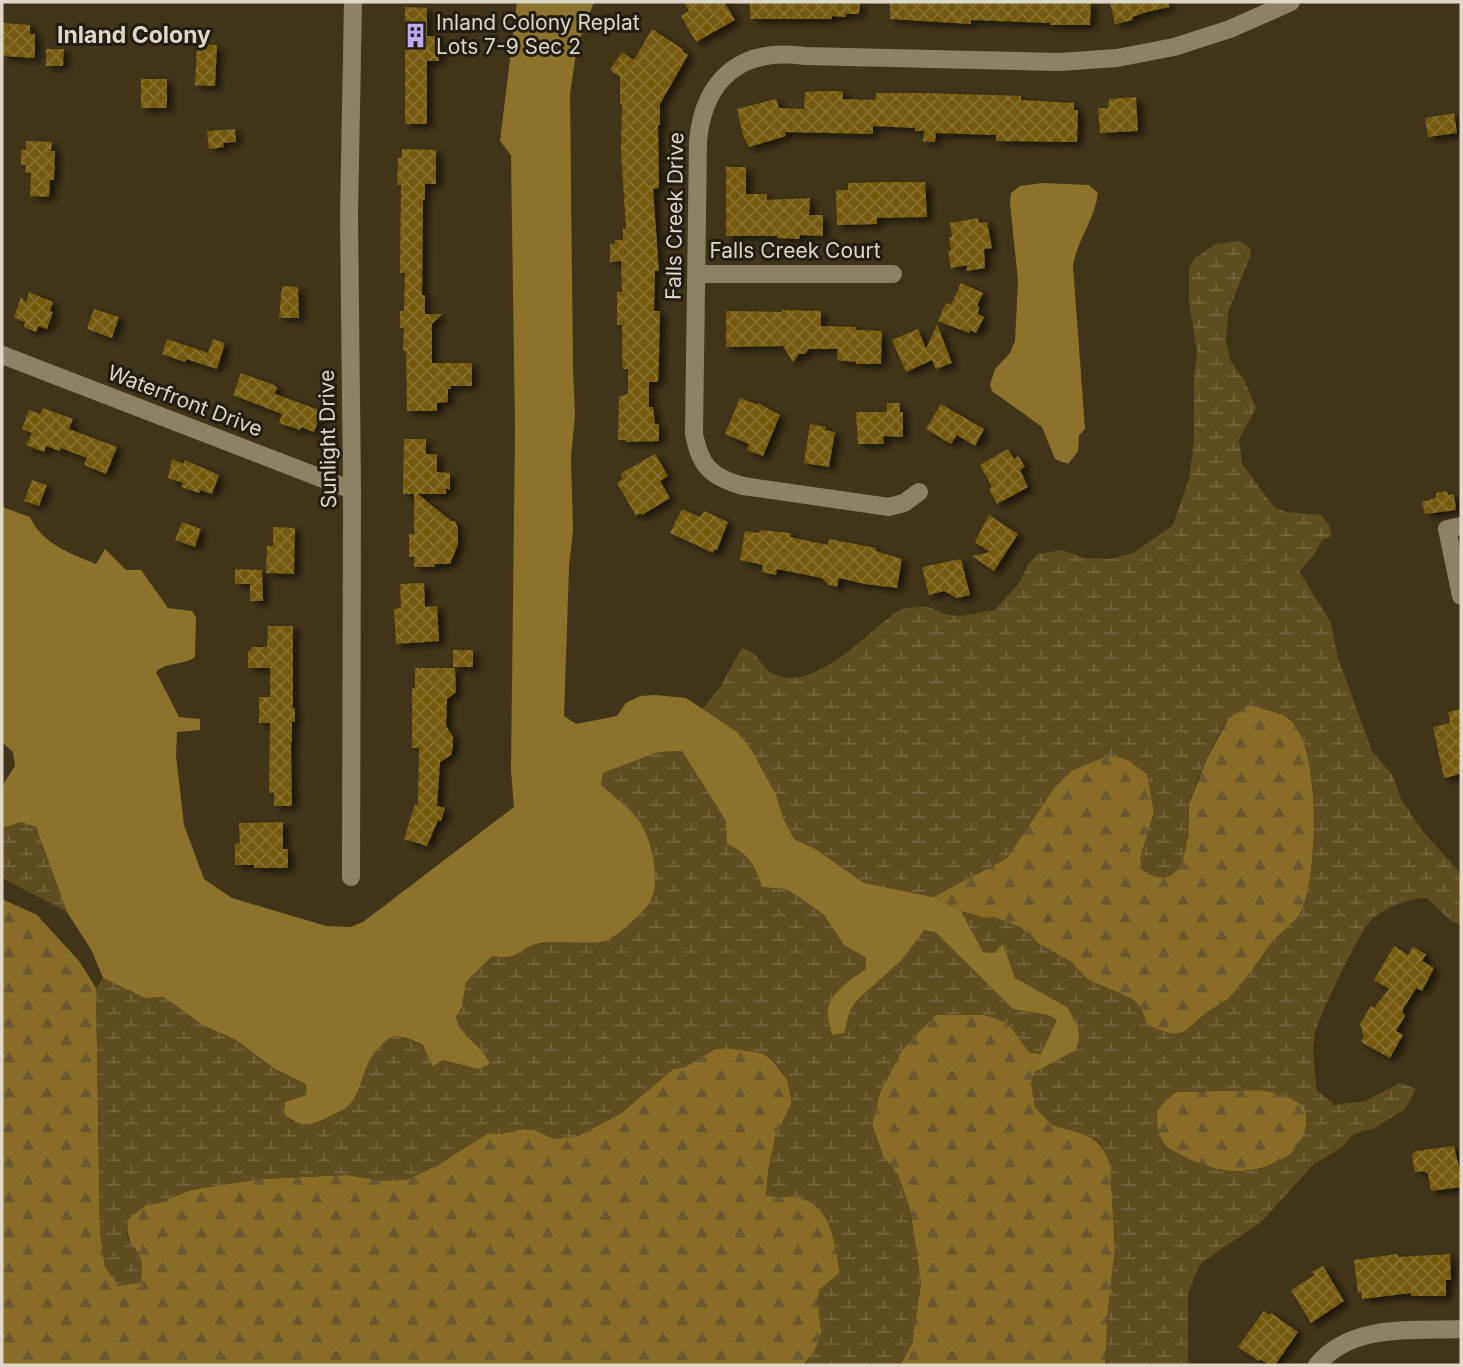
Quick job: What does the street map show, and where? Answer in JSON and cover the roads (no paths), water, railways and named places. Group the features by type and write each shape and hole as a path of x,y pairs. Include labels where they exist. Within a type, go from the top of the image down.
{"street":[{"name":"Sunlight Drive","path":"351,877 352,490 349,215 353,2"},
{"name":"Falls Creek Drive","path":"919,492 904,503 889,507 743,486 724,481 708,470 698,453 694,434 700,119 708,98 722,79 739,65 760,56 782,53 805,56 1059,62 1117,58 1174,47 1230,29 1291,2"},
{"name":"Falls Creek Court","path":"697,274 893,274"},
{"name":"Waterfront Drive","path":"2,355 352,490"},
{"path":"1461,526 1447,529 1461,596"},
{"path":"1317,1365 1324,1356 1345,1342 1368,1334 1461,1329"}],"place":[{"name":"Inland Colony Replat Lots 7-9 Sec 2","path":"416,35"}],"district":[{"name":"Inland Colony","path":"134,35"}]}
